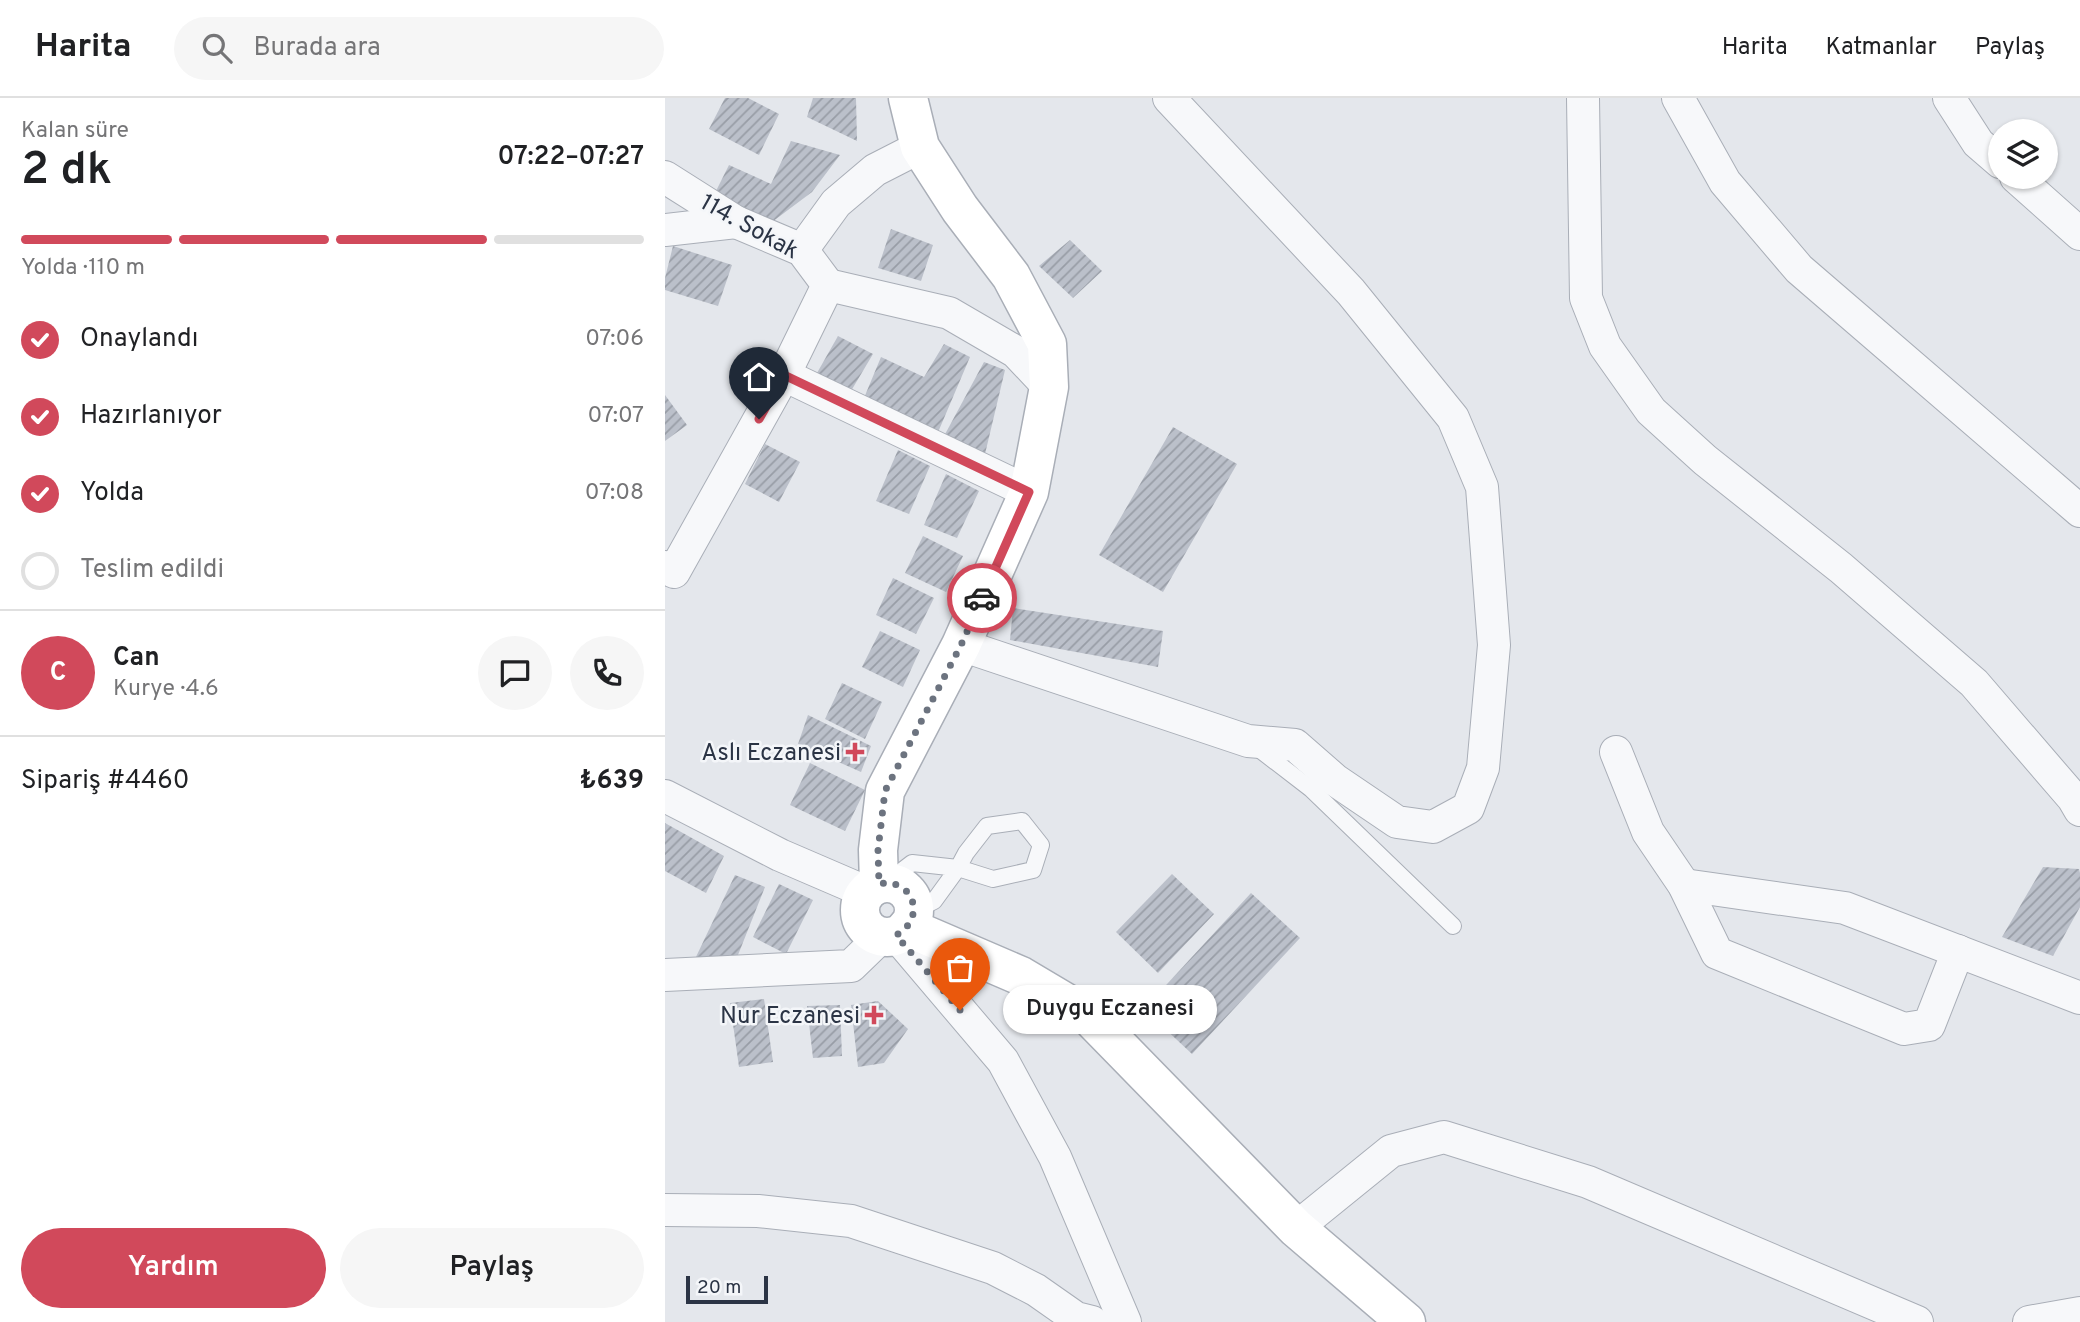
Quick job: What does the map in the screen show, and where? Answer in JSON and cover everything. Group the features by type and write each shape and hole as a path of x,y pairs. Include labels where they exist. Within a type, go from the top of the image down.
{"street":[{"path":"908,98 920,147 960,209 1011,276 1047,344 1049,387 1029,492 961,645 885,791 877,886 859,910 861,919 866,927 900,928 1021,976 1090,1017 1296,1228 1406,1322"},
{"path":"961,645 1248,741 1295,745 1335,780 1397,822 1433,827 1468,808 1483,768 1494,645 1482,487 1453,418 1352,292 1169,98"},
{"path":"1583,98 1586,298 1605,346 1651,411 1705,460 1841,568 1974,684 2073,798 2080,810"},
{"path":"1678,98 1725,183 1799,269 2080,511"},
{"path":"1949,98 1979,143 1988,151"},
{"path":"802,250 836,203 875,170 920,147"},
{"name":"114. Sokak","path":"665,177 736,222 802,250 828,285"},
{"path":"2029,189 2080,234"},
{"path":"665,230 736,222"},
{"path":"665,567 674,572 784,375 828,285 949,313 1016,352 1049,387"},
{"path":"784,375 1029,492"},
{"path":"1616,752 1648,832 1684,885 1717,953 1904,1029 1929,1025 1958,951"},
{"path":"665,796 780,855 877,886"},
{"path":"1684,885 1845,908 2080,998"},
{"path":"665,975 851,966 900,928"},
{"path":"900,928 1003,1061 1055,1157 1125,1322"},
{"path":"1296,1228 1391,1151 1444,1137 1588,1182 1917,1322"},
{"path":"665,1210 758,1211 851,1221 993,1268 1036,1290 1076,1318 1093,1322"},
{"path":"2029,1322 2080,1312"}],"lane":[{"path":"1248,741 1311,789 1453,926"},
{"path":"877,886 912,863 958,868 993,879 1033,870 1041,845 1021,821 987,826 965,853 958,868 934,901 900,928"}],"building":[{"path":"725,98 748,98 779,114 759,155 709,129"},
{"path":"813,98 856,98 857,141 807,117"},
{"path":"791,141 840,155 812,192 772,222 715,193 729,165 771,184"},
{"path":"891,229 933,245 921,281 878,268"},
{"path":"1070,240 1102,271 1073,298 1039,266"},
{"path":"673,246 732,265 718,306 665,290 665,278"},
{"path":"838,336 873,354 851,391 817,373"},
{"path":"944,344 970,357 936,437 864,398 881,357 924,377"},
{"path":"984,362 1005,370 985,454 943,438"},
{"path":"665,395 687,425 665,441"},
{"path":"1173,427 1237,464 1163,592 1099,555"},
{"path":"765,444 800,462 779,502 745,484"},
{"path":"898,450 930,466 909,514 876,501"},
{"path":"946,474 979,491 957,538 924,525"},
{"path":"923,536 963,556 946,592 905,573"},
{"path":"893,578 934,598 916,634 876,615"},
{"path":"1013,608 1163,631 1158,667 1010,640"},
{"path":"880,631 920,650 903,687 862,667"},
{"path":"842,683 882,702 865,739 825,719"},
{"path":"808,715 871,746 861,772 798,744"},
{"path":"810,763 865,790 845,831 790,805"},
{"path":"665,823 724,856 706,893 665,871"},
{"path":"2043,867 2079,869 2080,873 2080,907 2053,956 2002,937"},
{"path":"1172,874 1214,914 1158,973 1116,932"},
{"path":"735,875 765,887 736,960 695,959"},
{"path":"779,884 813,900 786,954 753,937"},
{"path":"1251,893 1300,938 1192,1054 1144,1009"},
{"path":"764,999 773,1062 739,1067 730,1003"},
{"path":"878,1001 908,1029 884,1063 858,1067 851,1005"},
{"path":"840,1005 842,1056 813,1058 807,1006"}],"way so far":[{"path":"960,1010 896,935 908,928 914,911 913,902 903,888 895,884 879,884 878,850 885,791 961,645 982,598"}],"place":[{"name":"Aslı Eczanesi","path":"855,752"},
{"name":"Duygu Eczanesi","path":"960,1010"},
{"name":"Nur Eczanesi","path":"874,1015"}],"route":[{"path":"759,419 784,375 1029,492 982,598"}]}
